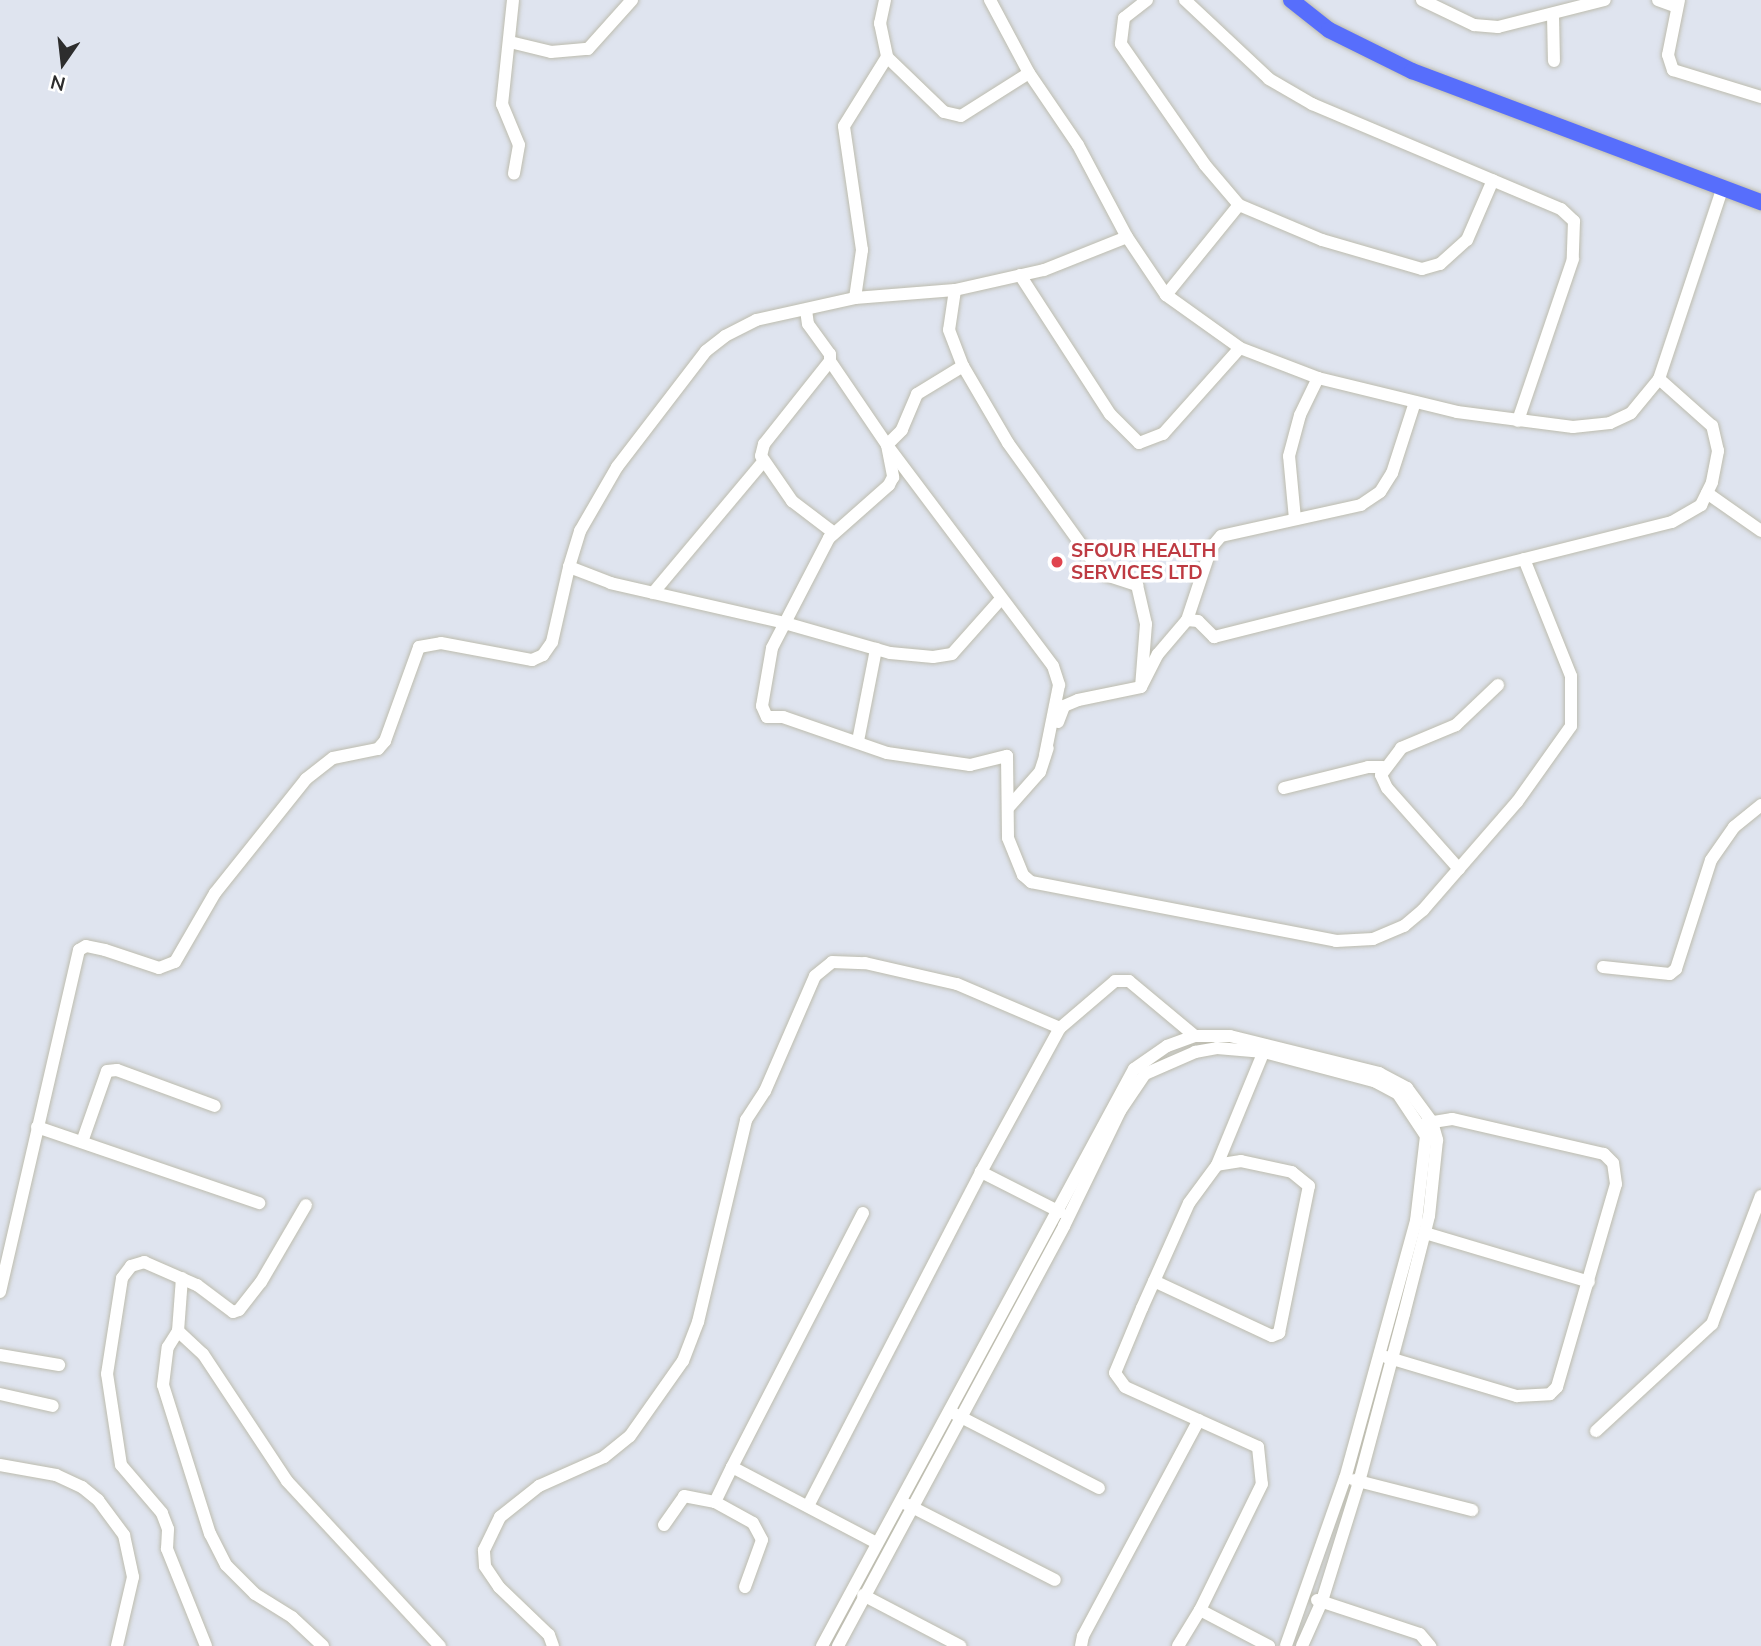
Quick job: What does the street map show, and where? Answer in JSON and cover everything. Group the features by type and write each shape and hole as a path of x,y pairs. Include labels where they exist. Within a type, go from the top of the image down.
{"main road":[{"path":"1291,0 1329,30 1412,71 1761,202"}],"street":[{"path":"513,0 502,104 519,145 514,174"},
{"path":"510,42 551,52 588,49 632,0"},
{"path":"885,0 880,23 887,57 944,112 957,116 985,104 1029,74"},
{"path":"990,0 1029,74 1078,145 1127,237 1166,295 1240,348 1318,378 1415,402 1518,421 1573,427 1610,423 1631,413 1659,379 1723,187"},
{"path":"1147,0 1124,19 1121,44 1197,155 1239,205 1322,240 1422,268 1440,264 1467,240 1493,180"},
{"path":"1185,0 1269,79 1312,104 1561,209 1574,221 1577,237 1518,421"},
{"path":"1422,0 1474,25 1498,27 1605,0"},
{"path":"1658,0 1678,4 1668,55 1673,70 1761,97"},
{"path":"1553,15 1553,61"},
{"path":"855,298 862,250 844,126 887,57"},
{"path":"1166,295 1239,205"},
{"path":"0,1292 79,950 86,946 104,950 159,968 175,962 215,893 306,779 333,758 378,749 385,741 419,647 441,643 532,660 543,655 552,642 580,531 617,467 706,351 756,320 855,298 955,290 1020,275 1127,237"},
{"path":"1020,275 1110,414 1139,443 1163,434 1240,348"},
{"path":"955,290 948,330 963,366 1008,443 1095,564 1107,575 1138,585 1146,624 1141,687"},
{"path":"806,310 808,324 830,361 887,445 1000,600 1053,666 1059,685 1045,755"},
{"path":"653,593 762,463 764,444 830,361"},
{"path":"887,445 902,430 917,394 963,366"},
{"path":"1296,519 1289,456 1300,415 1318,378"},
{"path":"1187,620 1198,621 1214,637 1672,522 1701,505 1707,493 1718,451 1712,426 1659,379"},
{"path":"1007,756 1008,808 1040,772 1064,706 1141,687 1158,654 1187,620 1211,548 1221,536 1361,505 1380,492 1392,473 1415,402"},
{"path":"887,445 893,477 889,485 834,533 785,622 766,671 764,714 858,741 887,753 970,765 1007,756"},
{"path":"762,463 792,501 834,533"},
{"path":"1707,493 1761,531"},
{"path":"1007,756 1008,838 1023,875 1031,882 1336,941 1373,939 1404,926 1459,869 1517,802 1571,726 1571,676 1524,559"},
{"path":"569,567 653,593 785,622 876,649 933,657 952,654 1000,600"},
{"path":"858,741 876,649"},
{"path":"1284,788 1368,767 1382,767 1401,748 1456,726 1498,685"},
{"path":"1382,767 1387,788 1459,869"},
{"path":"1603,967 1670,974 1676,969 1711,860 1734,827 1761,805"},
{"path":"553,1646 549,1635 499,1587 485,1566 484,1550 500,1517 530,1494 604,1457 630,1436 683,1361 698,1322 746,1120 765,1091 815,976 832,962 865,963 957,985 1060,1028"},
{"path":"808,1506 981,1172 1060,1028 1115,981 1129,981 1195,1037"},
{"path":"956,1415 1134,1069 1167,1046 1195,1037 1230,1036 1374,1081 1398,1094 1427,1123 1437,1162 1425,1233 1306,1596 1286,1646"},
{"path":"1178,1646 1200,1610 1262,1484 1263,1466 1258,1447 1125,1387 1115,1373 1189,1203 1217,1165 1266,1047"},
{"path":"907,1505 877,1543 822,1643 836,1646 907,1505 1120,1111 1145,1074 1195,1052 1217,1048 1266,1047"},
{"path":"82,1142 107,1071 117,1070 215,1106"},
{"path":"1385,1357 1493,1390 1542,1397 1557,1387 1616,1184 1613,1163 1604,1154 1452,1119 1427,1123"},
{"path":"1302,1646 1322,1601 1359,1482 1416,1222 1426,1154 1427,1123"},
{"path":"37,1127 259,1203"},
{"path":"1154,1281 1272,1336 1279,1333 1309,1186 1292,1172 1241,1161 1217,1165"},
{"path":"981,1172 1060,1212"},
{"path":"1596,1432 1712,1324 1761,1196"},
{"path":"206,1646 167,1549 168,1529 162,1513 121,1465 107,1374 122,1278 131,1266 144,1262 182,1278 233,1312 239,1310 261,1282 306,1205"},
{"path":"715,1502 863,1213"},
{"path":"1425,1233 1589,1282"},
{"path":"182,1278 178,1331 168,1348 163,1385 210,1534 226,1564 255,1594 292,1617 323,1646"},
{"path":"178,1331 203,1354 287,1481 440,1646"},
{"path":"0,1355 59,1365"},
{"path":"0,1394 53,1406"},
{"path":"956,1415 1099,1488"},
{"path":"1081,1646 1083,1636 1199,1419"},
{"path":"0,1465 56,1475 82,1487 98,1500 124,1535 133,1577 117,1646"},
{"path":"732,1467 877,1543"},
{"path":"1345,1478 1472,1510"},
{"path":"664,1525 684,1496 715,1502 761,1532 762,1540 745,1587"},
{"path":"907,1505 1055,1580"},
{"path":"863,1595 960,1646"},
{"path":"1306,1596 1420,1633 1430,1646"},
{"path":"1200,1610 1269,1646"}],"place":[{"name":"SFOUR HEALTH SERVICES LTD","path":"1057,562"}]}
